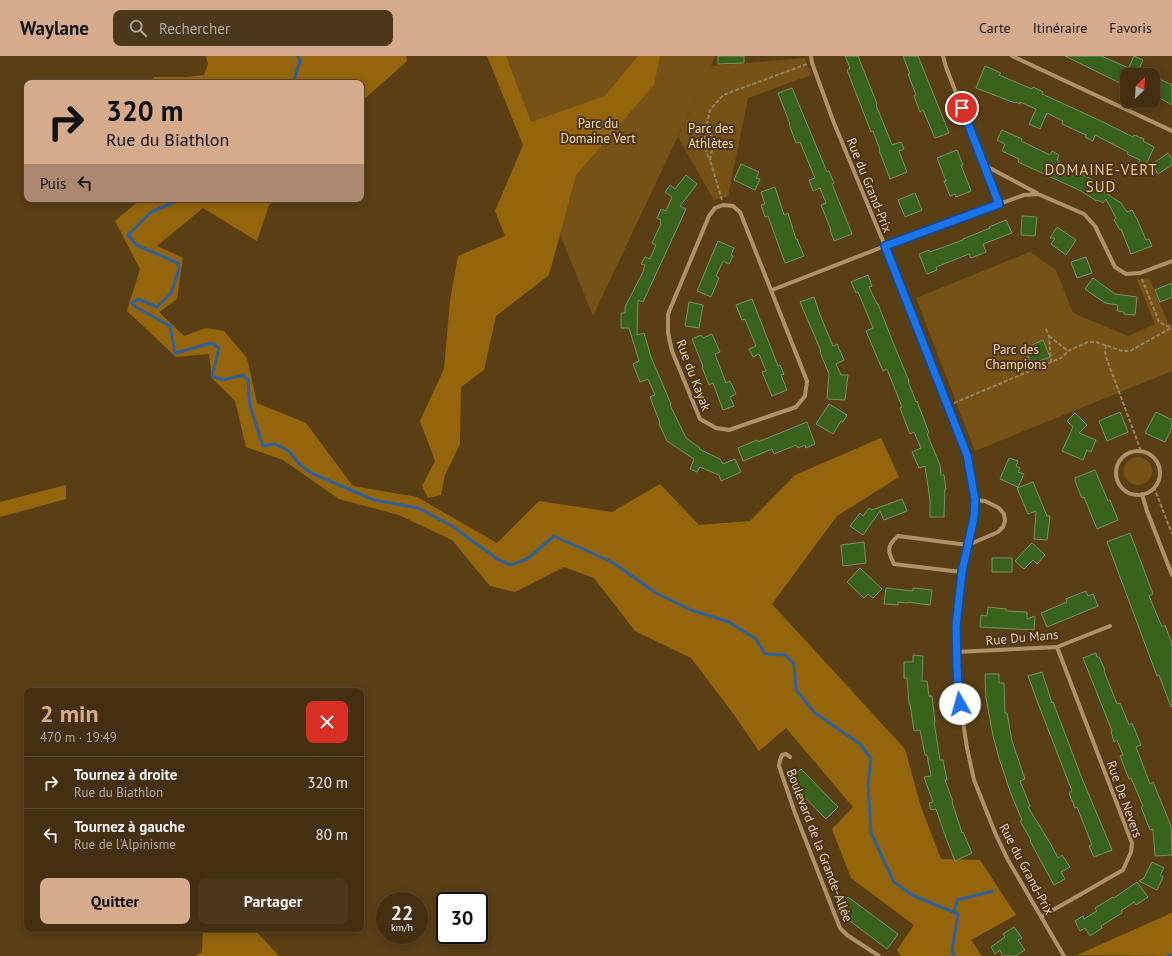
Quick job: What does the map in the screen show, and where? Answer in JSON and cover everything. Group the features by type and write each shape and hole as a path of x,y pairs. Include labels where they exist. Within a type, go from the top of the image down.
{"street":[{"name":"Rue du Grand-Prix","path":"811,56 812,63 837,130 885,246 967,455 975,500 974,517 962,572 956,626 958,689 967,748 974,780 996,835 1008,860 1064,956"},
{"path":"943,56 999,204"},
{"path":"1012,56 1172,131"},
{"path":"984,165 1038,194 1084,214 1095,226 1115,267 1126,274 1140,273 1172,261"},
{"path":"772,290 1024,194 1038,194"},
{"name":"Rue du Kayak","path":"723,205 732,206 740,212 807,381 805,396 796,407 729,430 716,428 700,419 672,351 668,333 668,314 709,216 715,208 723,205"},
{"path":"1141,451 1153,457 1159,467 1159,478 1154,488 1142,494 1131,494 1124,489 1118,482 1116,473 1118,464 1123,457 1132,452 1141,451"},
{"path":"1142,494 1147,511 1172,575"},
{"path":"962,572 894,564 889,554 891,542 898,536 968,545 998,532 1003,527 1005,521 1004,514 999,508 985,501 975,500"},
{"name":"Rue Du Mans","path":"956,652 1056,647 1110,626"},
{"name":"Rue De Nevers","path":"1041,917 1123,870 1131,852 1132,843 1056,647"},
{"name":"Boulevard de la Grande-Allée","path":"790,757 786,754 782,755 779,766 795,813 840,928 879,956"}],"path":[{"path":"723,205 710,160 706,153 704,134 710,110 723,96 812,63"},
{"path":"707,123 711,135 712,149 710,160"},
{"path":"1140,273 1159,322 1172,328"},
{"path":"1046,328 1049,336 1051,362"},
{"path":"947,406 1063,357 1068,351 1088,342 1096,342 1122,351 1130,351 1172,328"},
{"path":"1049,336 1068,351"},
{"path":"1106,346 1106,357 1141,451"},
{"path":"1154,488 1172,534"}],"green space":[{"path":"206,56 406,56 407,61 364,99 364,80 151,80 154,77 187,77 204,75 208,64"},
{"path":"487,56 506,56 531,122 605,96 638,56 660,56 654,85 576,175 549,275 496,316 484,370 461,387 460,444 445,475 441,495 428,498 422,486 435,461 420,421 444,369 450,301 458,256 505,236 495,211 523,145"},
{"name":"Parc du Domaine Vert","path":"488,56 715,56 711,66 805,58 811,75 748,98 728,196 714,200 678,137 706,77 593,316"},
{"path":"137,202 272,202 269,205 257,241 203,208 157,246 183,258 177,299 159,312 184,336 206,328 224,331 247,358 257,403 306,423 353,486 417,497 497,543 539,501 612,512 660,484 699,525 750,521 795,475 881,438 899,477 837,516 772,604 905,749 921,807 941,859 980,860 1016,915 971,940 982,956 901,956 897,950 914,925 851,878 832,829 853,807 786,728 759,751 732,712 691,658 635,631 594,578 564,567 515,592 490,586 452,540 399,515 339,499 283,460 246,447 235,401 212,378 209,354 176,357 127,311 140,269 115,221"},
{"name":"Parc des Champions","path":"1030,252 1056,270 1073,313 1128,336 1155,324 1137,280 1149,278 1168,323 1172,325 1172,371 975,451 916,298"},
{"path":"1138,457 1148,461 1152,471 1148,481 1138,485 1128,481 1124,471 1128,461"},
{"path":"66,485 66,499 0,517 0,502"},
{"path":"1172,912 1172,956 1077,955 1167,915"},
{"path":"203,932 257,932 279,956 196,956 202,952"}],"building":[{"path":"718,56 744,56 744,63 718,64"},
{"path":"845,56 858,56 892,145 901,142 904,149 899,151 907,172 890,179 873,131 871,132 847,70 850,68"},
{"path":"903,56 918,56 949,133 935,138 923,110 920,112 914,96 916,95 908,74 910,74"},
{"path":"1065,56 1101,56 1129,68 1120,68 1120,83"},
{"path":"1134,56 1143,60 1139,68 1129,67"},
{"path":"985,66 1001,73 999,75 1032,89 1033,87 1043,92 1042,94 1133,137 1134,135 1144,139 1143,141 1154,147 1144,169 1137,166 1140,160 1127,154 1128,152 1095,135 1093,141 1085,137 1086,135 1062,124 1063,121 1047,113 1040,129 1029,124 1036,109 1020,102 1020,104 1015,103 976,88"},
{"path":"1160,79 1172,85 1172,105 1160,98"},
{"path":"792,88 827,172 829,171 834,183 832,184 852,234 834,241 821,205 826,203 820,188 813,191 809,180 815,178 800,142 796,143 778,93"},
{"path":"1002,130 1022,139 1021,141 1050,155 1052,151 1059,155 1057,160 1060,162 1059,165 1090,178 1106,189 1104,192 1121,203 1127,212 1132,210 1146,240 1149,239 1152,246 1131,254 1121,229 1120,230 1114,220 1116,218 1106,199 1103,203 1098,200 1097,201 1081,191 1018,162 1019,159 1002,151 1005,144 997,140"},
{"path":"957,150 971,191 956,197 955,194 950,196 937,158"},
{"path":"1168,153 1172,159 1172,165 1158,174 1152,164"},
{"path":"741,164 759,172 756,178 760,179 755,190 734,180"},
{"path":"686,175 697,184 680,206 686,209 643,302 638,300 637,335 644,333 651,357 671,404 670,405 686,438 700,448 699,449 720,459 723,464 735,459 741,472 721,481 719,475 700,467 697,472 690,469 694,459 667,441 659,424 660,423 650,397 655,395 648,379 640,382 633,364 639,361 629,328 621,328 621,313 625,313 625,307 644,270 645,265 641,264 645,257 650,259 656,245 652,243 661,224 661,220 657,218 661,209 666,211 672,197 665,192 670,185 675,189"},
{"path":"775,187 784,215 788,213 796,239 804,256 785,263 768,216 765,217 761,205 765,204 761,192"},
{"path":"915,193 922,210 905,217 898,200"},
{"path":"1022,216 1037,217 1035,236 1021,235"},
{"path":"1006,220 1012,233 983,244 986,252 971,258 969,254 936,267 937,270 927,274 919,254 929,250 930,252 963,240"},
{"path":"1057,227 1076,240 1066,255 1051,244 1055,238 1050,238"},
{"path":"718,241 734,248 731,255 733,256 729,264 723,261 716,276 719,278 711,297 697,291"},
{"path":"1086,257 1092,273 1077,278 1071,262"},
{"path":"868,275 872,286 869,287 878,304 916,402 917,401 929,433 927,434 940,465 941,475 944,475 946,489 944,517 930,517 930,500 925,466 919,468 912,452 921,448 914,432 910,434 900,408 902,407 887,369 883,371 866,331 873,328 858,292 856,293 851,282"},
{"path":"1093,278 1115,294 1137,297 1135,315 1124,314 1124,312 1117,311 1118,305 1105,303 1085,289"},
{"path":"1172,283 1172,297 1160,302 1155,290"},
{"path":"814,297 833,346 837,344 844,360 836,364 841,375 848,375 845,400 827,399 829,374 800,302"},
{"path":"752,299 778,366 780,365 784,374 781,375 787,390 772,396 762,372 766,371 759,354 753,357 749,349 756,346 745,319 742,320 736,305"},
{"path":"689,302 703,305 699,328 685,326"},
{"path":"712,334 720,352 715,354 726,383 730,381 736,394 730,397 734,406 723,410 713,383 709,385 692,339 701,335 703,338"},
{"path":"1043,340 1050,357 1031,364 1025,348"},
{"path":"829,404 847,415 843,422 841,421 833,434 816,424"},
{"path":"1120,412 1128,432 1107,441 1099,421"},
{"path":"1156,412 1172,420 1172,428 1165,442 1145,433"},
{"path":"1075,413 1087,425 1079,433 1096,440 1091,452 1087,450 1083,460 1062,451 1073,427 1067,421"},
{"path":"807,422 815,444 806,448 805,445 798,448 796,445 774,454 772,449 743,461 738,448 757,440 758,442"},
{"path":"1009,458 1018,461 1016,466 1020,468 1018,472 1024,474 1018,487 1000,479"},
{"path":"1095,470 1118,520 1097,529 1084,497 1082,498 1075,481 1075,478"},
{"path":"1033,482 1047,516 1050,516 1047,540 1034,539 1036,511 1028,514 1017,488"},
{"path":"902,499 907,511 884,520 880,511 863,535 850,526 860,513 863,516 869,508 872,510"},
{"path":"1130,533 1153,594 1149,596 1162,627 1165,625 1172,644 1172,707 1159,675 1157,676 1107,542"},
{"path":"864,542 866,563 843,566 841,545"},
{"path":"1032,543 1045,555 1037,564 1033,560 1024,569 1015,561"},
{"path":"992,558 1012,558 1012,572 992,572"},
{"path":"860,568 882,589 873,598 868,594 864,598 847,582"},
{"path":"886,588 913,591 913,588 932,590 930,605 908,602 898,602 898,605 884,604"},
{"path":"1086,591 1088,596 1093,594 1098,606 1047,627 1041,613 1067,602 1066,599"},
{"path":"988,607 1006,609 1006,611 1027,612 1027,619 1035,616 1034,630 980,627 981,615 987,616"},
{"path":"1096,653 1105,670 1104,671 1117,704 1120,703 1129,725 1132,723 1141,745 1136,747 1150,784 1153,782 1171,826 1172,855 1155,856 1153,829 1150,830 1141,807 1143,806 1131,778 1129,779 1120,756 1123,755 1117,740 1114,742 1112,731 1083,658"},
{"path":"913,655 923,656 922,681 927,681 929,696 932,696 934,722 940,760 943,760 947,780 945,780 962,833 963,832 972,853 955,861 936,809 931,810 929,803 933,802 924,777 931,776 927,755 925,755 920,730 914,731 909,704 907,678 904,678 904,662 913,662"},
{"path":"1042,672 1052,703 1053,702 1081,776 1112,850 1094,857 1089,846 1092,845 1077,807 1075,808 1069,793 1072,791 1028,676"},
{"path":"985,674 999,674 999,683 1004,683 1005,713 1007,713 1012,741 1025,779 1020,781 1030,806 1028,807 1058,858 1062,855 1070,867 1061,872 1065,879 1054,885 1020,821 1022,820 1011,794 999,758 993,736 986,698"},
{"path":"801,769 838,807 826,819 789,781"},
{"path":"1152,862 1164,868 1160,875 1163,877 1157,890 1139,881 1144,878"},
{"path":"1137,882 1148,897 1136,905 1134,902 1121,911 1122,913 1101,926 1102,928 1090,936 1085,928 1080,931 1075,921 1083,916 1084,919 1097,911 1095,908 1113,897 1114,898"},
{"path":"848,897 898,934 887,949 837,911"},
{"path":"1014,927 1022,938 1018,940 1025,950 1015,956 1003,956 1000,950 995,954 991,947 1005,937 1003,934"}],"waterway":[{"path":"294,80 300,61 298,56"},
{"path":"175,202 151,212 128,235 136,245 178,263 179,270 171,293 157,307 138,299 132,303 136,307 170,326 175,353 212,343 219,348 212,376 223,380 243,375 248,380 250,406 263,446 275,444 289,451 298,463 311,473 374,500 418,508 452,526 497,559 510,565 527,559 554,536 612,562 656,593 691,610 729,622 756,639 765,654 785,655 794,664 796,690 814,712 860,744 871,759 868,785 871,833 894,882 912,895 958,914 952,950 954,956"},
{"path":"954,912 957,900 993,891"},
{"path":"1168,956 1172,954"}],"district":[{"name":"DOMAINE-VERT SUD","path":"1101,178"}],"route":[{"path":"960,704 956,652 956,626 962,572 974,517 975,500 967,455 885,246 999,204 962,108"}],"park label":[{"name":"Parc des Athlètes","path":"711,136"}]}
